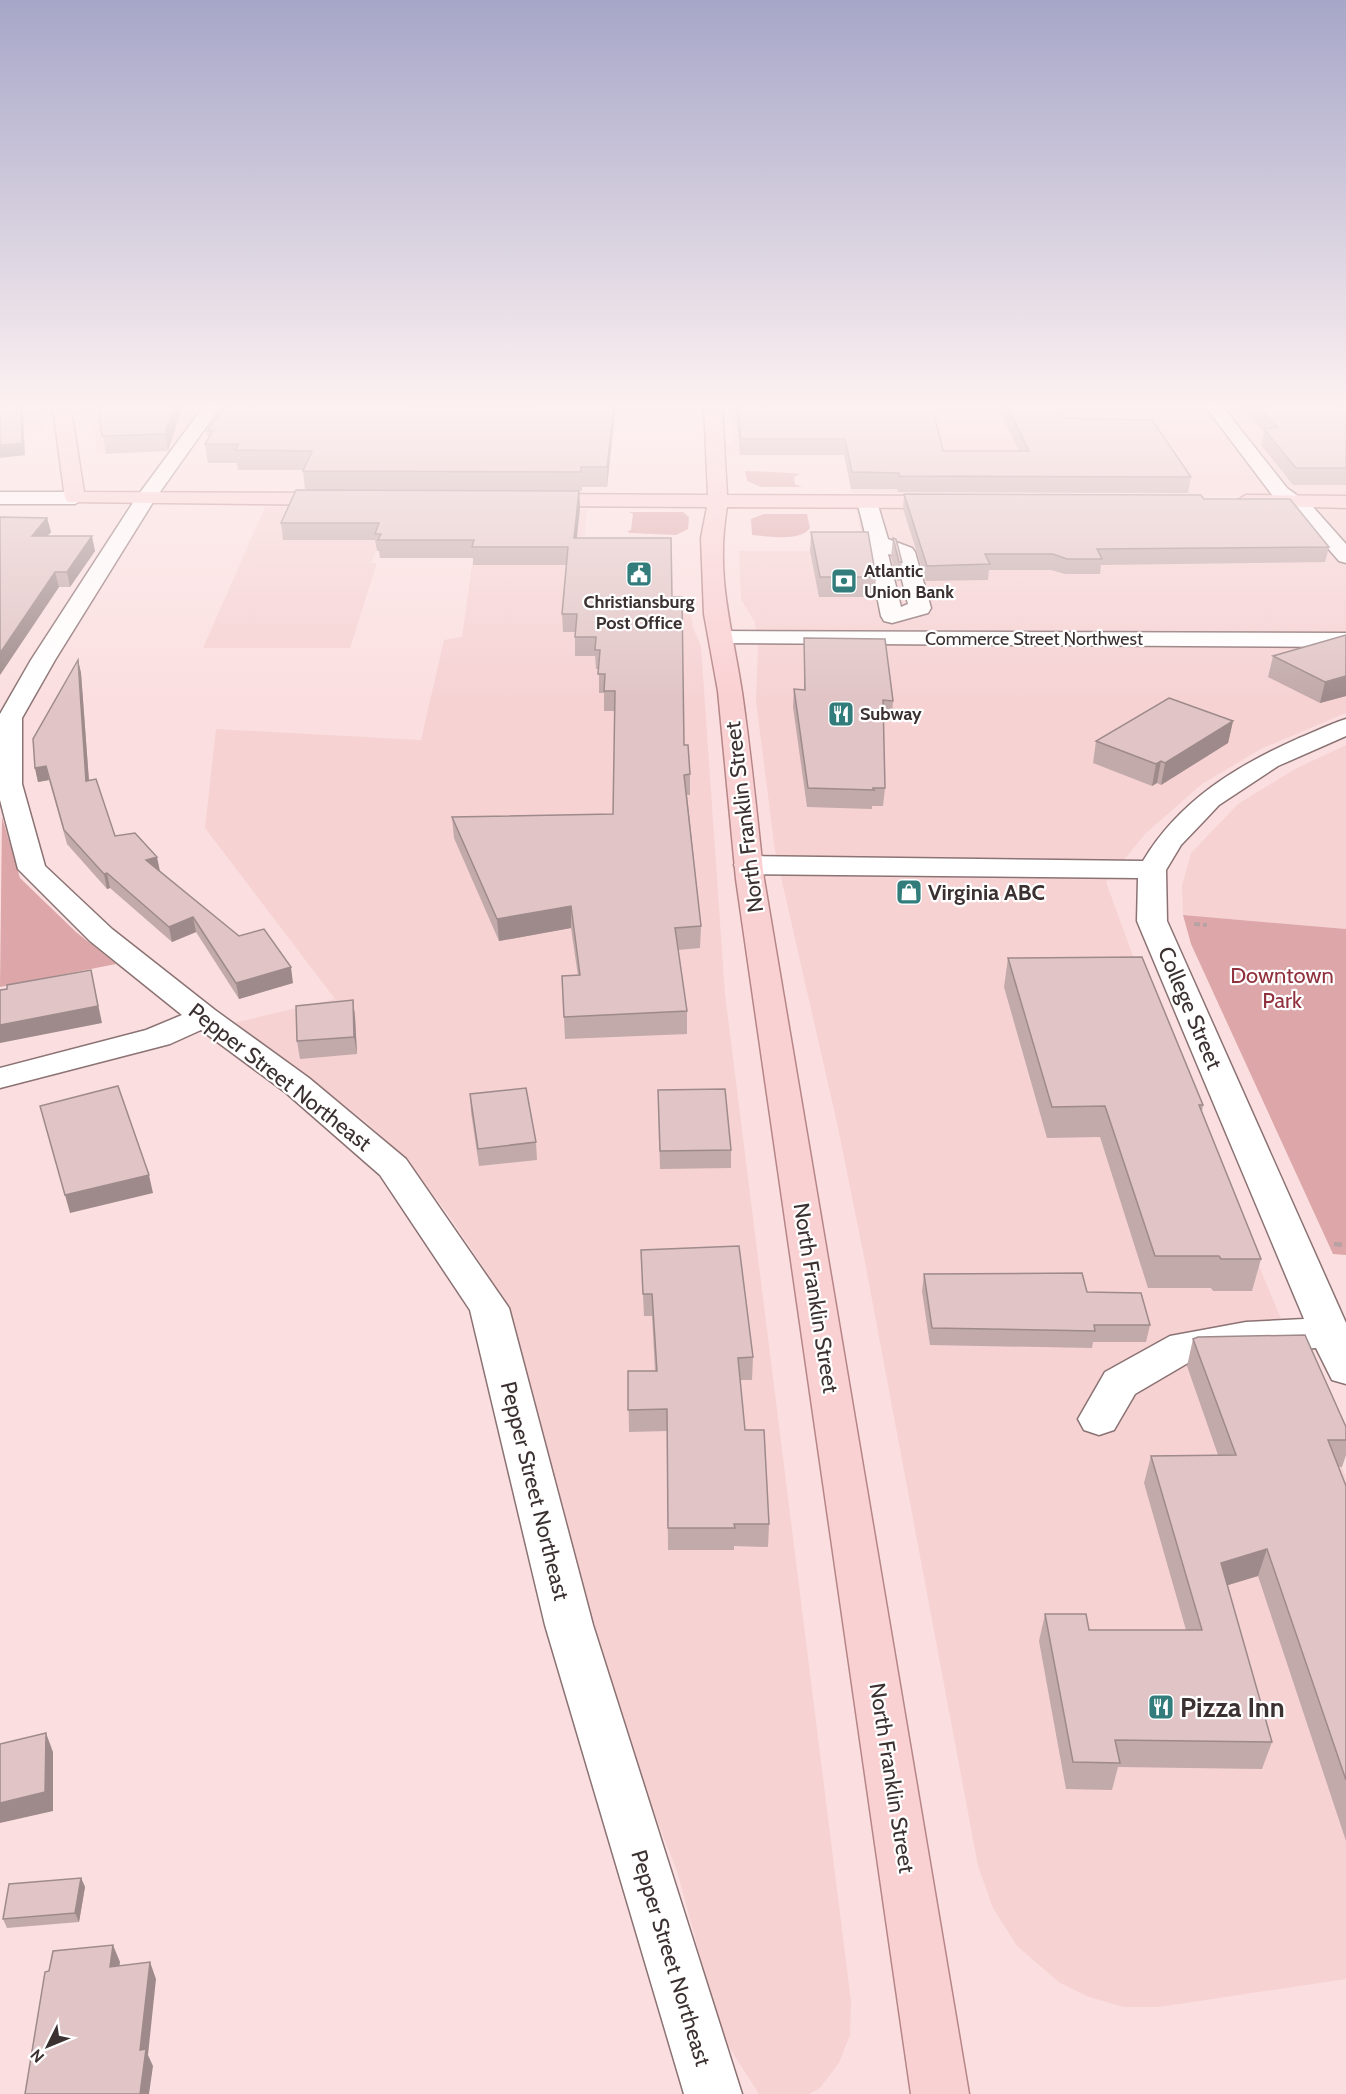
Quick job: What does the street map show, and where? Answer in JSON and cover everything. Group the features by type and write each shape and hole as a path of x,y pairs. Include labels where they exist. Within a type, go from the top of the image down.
{"main road":[{"name":"North Franklin Street","path":"717,504 711,538 715,614 730,691 748,865 940,2094"}],"street":[{"name":"Pepper Street Northeast","path":"142,504 5,718 9,784 32,869 100,935 204,1017 297,1085 393,1167 489,1308 569,1625 713,2094"},
{"path":"868,504 879,543 891,554 904,608 892,616"},
{"path":"1295,504 1306,511 1346,557"},
{"name":"Commerce Street Northwest","path":"721,638 1346,640"},
{"path":"748,865 1152,870 1169,841 1210,799 1269,761 1346,727"},
{"name":"College Street","path":"1152,870 1152,921 1346,1369"},
{"path":"0,1078 158,1037 204,1017"},
{"path":"1099,1419 1120,1383 1184,1347 1246,1337 1331,1332"}],"path":[{"path":"1194,924 1207,925"}],"shaded area":[{"path":"394,505 371,563 377,563 350,648 203,648 265,507"},
{"path":"1346,506 1346,713 1261,749 1202,784 1145,834 1106,882 1144,986 1346,1477 1346,1979 1159,2007 1124,2007 1089,1997 1060,1983 1017,1946 993,1908 978,1866 864,1257 837,1123 775,851 756,701 758,647 755,622 741,600 739,551 865,551 856,509"},
{"path":"503,508 587,510 577,615 691,614 693,628 701,646 725,994 851,2001 850,2035 839,2063 820,2088 809,2094 759,2094 729,2047 713,2004 677,1871 608,1697 531,1386 484,1268 447,1213 404,1157 367,1123 319,1085 229,1024 335,999 205,828 216,729 421,740 444,640 462,637 472,565 486,512"},
{"path":"1346,745 1346,929 1183,915 1182,886 1191,853 1238,804 1295,769"}],"green space":[{"path":"629,512 683,512 689,517 688,529 676,535 630,533 627,531 631,530 633,514"},
{"path":"764,514 807,514 810,528 791,537 752,535 751,519"},
{"path":"2,817 20,878 76,932 116,964 0,987"},
{"name":"Downtown Park","path":"1183,915 1346,929 1346,1255 1333,1254 1191,944"}],"building":[{"path":"290,504 578,504 574,538 671,538 672,597 682,597 684,745 688,745 690,774 684,775 701,926 675,928 687,1011 564,1017 562,976 580,975 571,906 497,919 452,817 613,814 615,691 604,691 605,674 598,674 600,650 595,650 596,637 575,637 577,614 562,614 568,547 472,547 474,540 378,540 381,534 375,534 379,523 281,523"},
{"path":"907,504 1294,504 1329,547 1097,549 1102,559 1067,559 1053,554 985,554 990,564 927,566"},
{"path":"0,517 47,518 32,536 92,536 67,572 55,572 0,653"},
{"path":"811,532 868,532 876,577 820,577"},
{"path":"893,538 896,539 902,562 899,562"},
{"path":"1346,635 1346,676 1325,682 1273,656"},
{"path":"804,638 885,639 893,701 883,700 885,788 873,788 874,790 808,788 794,689 805,690"},
{"path":"78,660 86,781 96,779 115,836 135,833 157,857 146,860 239,936 264,929 291,967 236,983 193,917 169,927 107,873 104,874 64,830 46,766 35,768 33,739"},
{"path":"1169,698 1233,721 1165,763 1161,761 1156,764 1096,741"},
{"path":"1142,957 1203,1105 1199,1105 1261,1259 1221,1259 1219,1256 1155,1256 1105,1106 1052,1107 1008,958"},
{"path":"91,970 98,1006 0,1025 0,990 7,989 7,985"},
{"path":"353,1000 354,1037 297,1041 296,1006"},
{"path":"118,1086 149,1175 65,1195 40,1106"},
{"path":"526,1088 536,1142 478,1149 470,1094"},
{"path":"725,1089 731,1150 660,1151 658,1090"},
{"path":"739,1246 753,1357 738,1358 745,1430 764,1430 769,1524 734,1524 735,1528 668,1528 667,1409 628,1410 628,1371 657,1371 652,1294 643,1294 641,1250"},
{"path":"1082,1273 1087,1292 1141,1293 1150,1325 1094,1325 1095,1331 932,1328 924,1274"},
{"path":"1305,1335 1346,1427 1346,1440 1328,1440 1346,1486 1346,1780 1267,1549 1221,1563 1272,1742 1115,1740 1120,1763 1073,1762 1045,1614 1086,1614 1089,1630 1202,1630 1151,1456 1236,1455 1193,1339 1198,1337"},
{"path":"46,1733 45,1792 0,1803 0,1744"},
{"path":"81,1878 75,1913 3,1919 9,1884"},
{"path":"113,1945 110,1967 150,1962 140,2050 146,2049 140,2094 25,2094 45,1972 49,1971 53,1951"}],"place":[{"name":"Christiansburg Post Office","path":"639,574"},
{"name":"Atlantic Union Bank","path":"844,581"},
{"name":"Subway","path":"841,714"},
{"name":"Virginia ABC","path":"909,892"},
{"name":"Pizza Inn","path":"1161,1707"}]}
